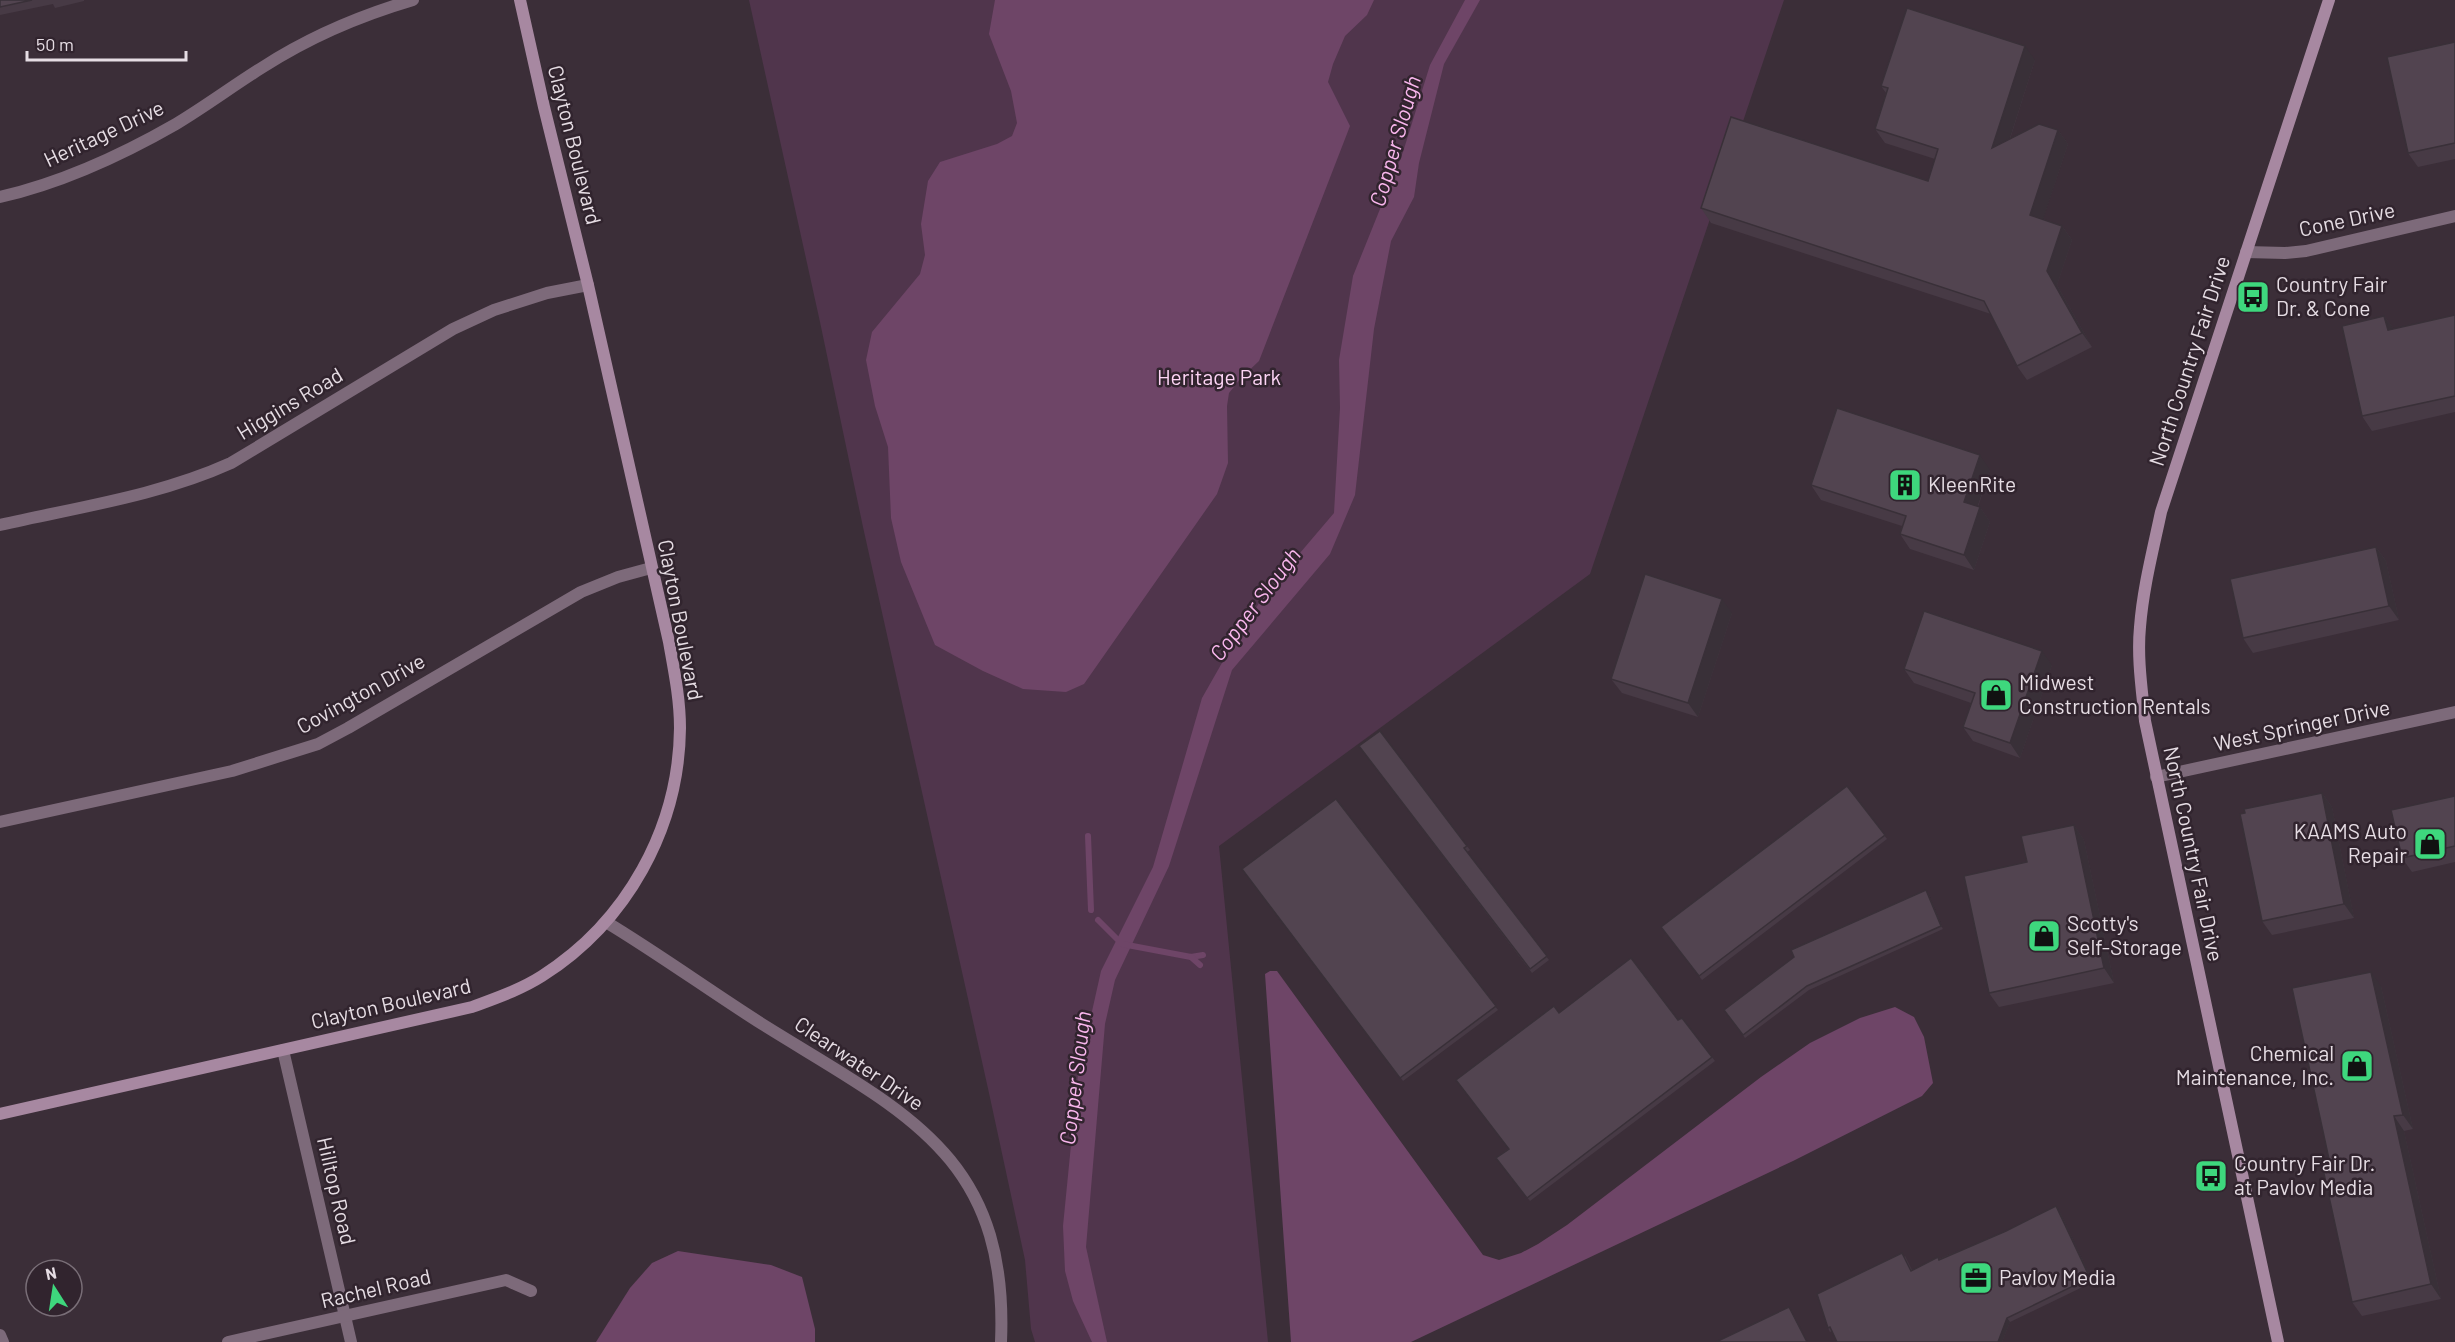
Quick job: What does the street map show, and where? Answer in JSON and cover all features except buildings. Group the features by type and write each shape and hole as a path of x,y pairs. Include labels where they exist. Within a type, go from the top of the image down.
{"street":[{"name":"Heritage Drive","path":"0,197 55,180 139,145 265,66 305,44 351,22 413,0"},
{"name":"Clayton Boulevard","path":"0,1114 472,1007 508,994 542,976 576,951 606,922 627,896 657,842 670,802 678,765 679,699 669,642 588,285 520,0"},
{"name":"North Country Fair Drive","path":"2278,1342 2145,721 2140,665 2140,628 2148,570 2161,512 2329,0"},
{"name":"Cone Drive","path":"2246,252 2306,251 2455,216"},
{"name":"Higgins Road","path":"0,525 164,489 199,477 231,463 453,329 494,310 547,293 588,285"},
{"name":"Covington Drive","path":"0,822 232,771 318,744 581,592 618,577 651,568"},
{"name":"West Springer Drive","path":"2156,777 2455,712"},
{"name":"Clearwater Drive","path":"606,922 887,1102 933,1139 954,1163 971,1188 982,1212 993,1245 999,1274 1001,1342"},
{"name":"Hilltop Road","path":"283,1050 351,1342"},
{"name":"Rachel Road","path":"228,1342 506,1280 531,1291"},
{"path":"0,1335 3,1342"}],"green space":[{"name":"Heritage Park","path":"749,0 1784,0 1590,574 1219,846 1268,1342 1035,1342 1031,1329 1025,1260"}],"shaded area":[{"path":"995,0 1374,0 1367,15 1345,36 1333,64 1328,82 1350,126 1259,361 1229,393 1227,406 1228,463 1217,494 1084,684 1066,692 1023,689 935,645 901,562 891,518 888,447 875,406 866,360 872,332 920,274 925,255 921,224 928,181 940,162 997,144 1012,136 1017,123 1011,91 989,34"},
{"path":"1465,0 1480,0 1444,64 1419,163 1414,197 1391,241 1374,329 1355,495 1330,554 1232,670 1169,866 1115,980 1105,1024 1086,1247 1107,1342 1092,1342 1073,1301 1065,1271 1063,1226 1078,1074 1101,971 1153,867 1202,698 1235,640 1265,594 1334,513 1340,408 1339,360 1353,276 1403,152 1430,65"},
{"path":"1277,971 1483,1255 1499,1260 1521,1253 1567,1225 1761,1077 1810,1043 1860,1018 1895,1007 1914,1017 1924,1037 1933,1083 1922,1096 1793,1161 1411,1342 1291,1342 1265,974"},
{"path":"678,1251 771,1265 802,1277 815,1329 815,1342 596,1342 630,1288 652,1263"}],"waterway":[{"path":"1088,836 1091,910"},
{"path":"1098,920 1122,944 1191,957 1203,955"},
{"path":"1191,957 1200,965"}],"place":[{"name":"Country Fair Dr. & Cone","path":"2253,297"},
{"name":"KleenRite","path":"1905,485"},
{"name":"Midwest Construction Rentals","path":"1996,695"},
{"name":"KAAMS Auto Repair","path":"2430,844"},
{"name":"Scotty's Self-Storage","path":"2044,936"},
{"name":"Chemical Maintenance, Inc.","path":"2357,1066"},
{"name":"Country Fair Dr. at Pavlov Media","path":"2211,1176"},
{"name":"Pavlov Media","path":"1976,1278"}],"water label":[{"name":"Copper Slough","path":"1395,141"},
{"name":"Copper Slough","path":"1255,604"},
{"name":"Copper Slough","path":"1075,1078"}]}
